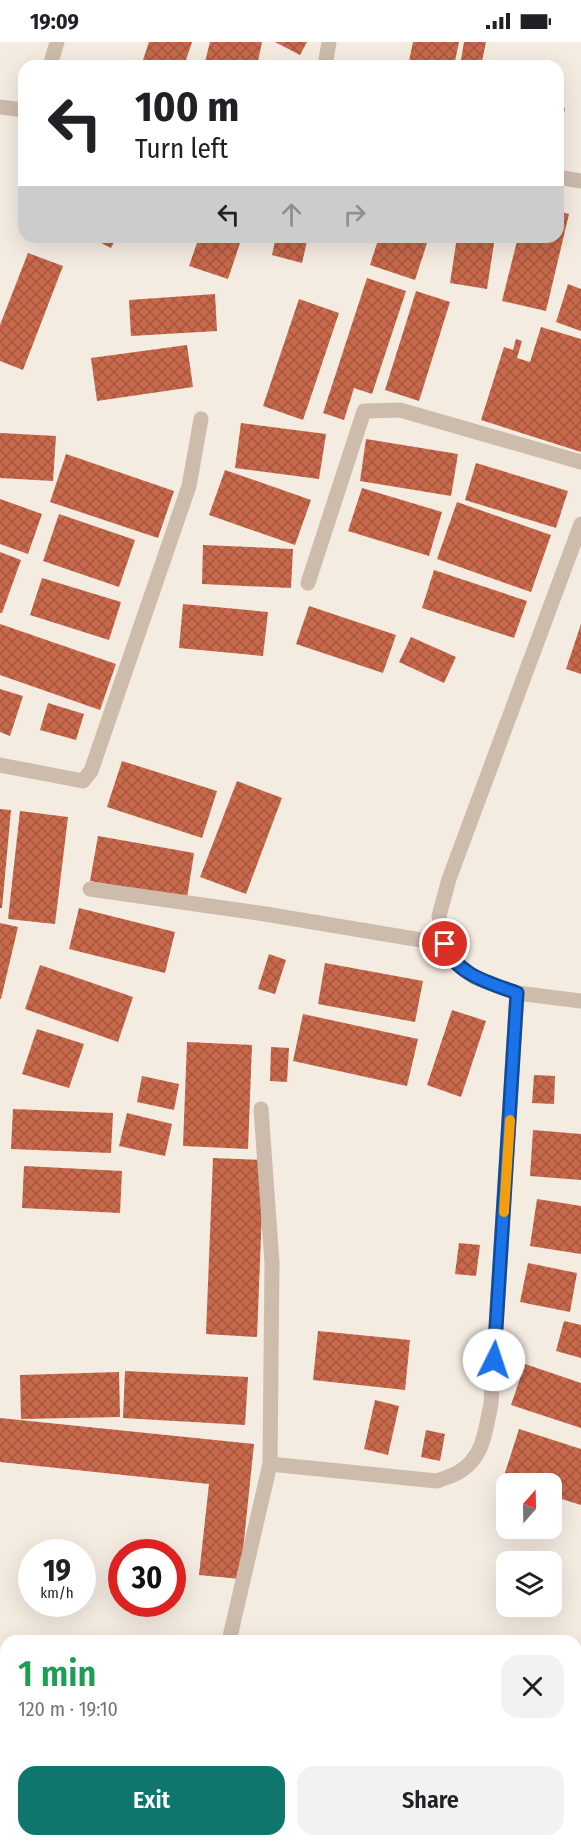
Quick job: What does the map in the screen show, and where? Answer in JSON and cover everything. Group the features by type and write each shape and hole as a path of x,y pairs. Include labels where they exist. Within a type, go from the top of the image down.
{"street":[{"path":"52,60 57,42"},
{"path":"326,60 329,42"},
{"path":"0,107 18,109"},
{"path":"564,178 581,181"},
{"path":"308,583 364,411 400,410 581,462"},
{"path":"0,765 83,781 91,771 189,486 201,419"},
{"path":"581,524 449,879 439,916 448,956 474,977 517,993 581,1001"},
{"path":"90,888 445,944"},
{"path":"270,1464 437,1481 459,1473 476,1458 482,1444 491,1404 517,993"},
{"path":"230,1635 270,1464 272,1263 261,1109"}],"building":[{"path":"149,42 192,42 186,60 143,60"},
{"path":"210,42 262,42 258,60 206,60"},
{"path":"275,42 307,42 300,55"},
{"path":"413,42 459,42 455,60 409,60"},
{"path":"464,42 486,42 482,60 461,60"},
{"path":"564,213 569,214 564,235"},
{"path":"101,243 114,243 111,248"},
{"path":"197,243 240,243 228,279 189,266"},
{"path":"275,243 307,243 302,263 272,255"},
{"path":"377,243 427,243 415,280 370,265"},
{"path":"456,243 494,243 487,289 450,283"},
{"path":"516,243 562,243 546,311 502,301"},
{"path":"28,253 63,266 23,370 0,361 0,325"},
{"path":"367,278 406,291 372,394 354,388 344,420 323,413"},
{"path":"568,284 581,289 581,331 556,322"},
{"path":"416,291 450,302 419,401 385,390"},
{"path":"215,294 217,331 131,336 129,300"},
{"path":"299,299 339,313 303,420 263,406"},
{"path":"541,327 581,339 581,452 481,420 504,347 513,350 516,339 522,341 517,358 530,362"},
{"path":"187,345 193,387 97,401 91,358"},
{"path":"241,423 326,434 319,479 235,468"},
{"path":"0,433 56,436 53,481 0,478"},
{"path":"366,439 458,454 451,496 360,481"},
{"path":"66,454 174,491 158,538 50,502"},
{"path":"476,463 568,491 556,528 465,500"},
{"path":"225,470 311,500 295,545 209,515"},
{"path":"362,488 442,512 429,556 348,531"},
{"path":"0,499 42,514 28,554 0,544"},
{"path":"457,502 551,535 531,592 437,559"},
{"path":"59,514 135,540 119,587 43,561"},
{"path":"203,545 293,549 291,588 202,584"},
{"path":"0,552 21,560 2,613 0,613"},
{"path":"434,570 527,601 514,638 422,608"},
{"path":"42,578 121,602 109,640 30,615"},
{"path":"183,604 268,612 263,656 179,648"},
{"path":"309,606 396,635 383,673 296,644"},
{"path":"0,624 116,664 100,710 0,675"},
{"path":"581,624 581,674 566,669"},
{"path":"411,637 456,657 444,683 399,662"},
{"path":"0,689 23,696 10,736 0,732"},
{"path":"48,703 84,714 76,740 40,730"},
{"path":"122,761 217,791 202,838 107,807"},
{"path":"237,781 282,798 246,894 200,877"},
{"path":"0,809 11,810 2,908 0,908"},
{"path":"20,811 68,817 55,924 8,919"},
{"path":"98,836 194,853 187,898 90,881"},
{"path":"79,908 175,932 165,973 69,949"},
{"path":"0,923 18,927 1,999 0,999"},
{"path":"269,954 286,960 275,994 258,989"},
{"path":"325,963 423,981 415,1022 318,1004"},
{"path":"40,965 133,997 118,1042 25,1009"},
{"path":"452,1010 486,1021 461,1097 427,1085"},
{"path":"303,1014 418,1039 407,1086 293,1061"},
{"path":"37,1029 84,1044 69,1088 22,1074"},
{"path":"187,1042 252,1045 248,1149 183,1146"},
{"path":"271,1047 289,1048 287,1082 270,1081"},
{"path":"534,1075 555,1076 554,1104 532,1103"},
{"path":"142,1076 179,1084 174,1110 137,1102"},
{"path":"13,1109 113,1113 111,1153 11,1149"},
{"path":"127,1113 172,1124 165,1156 119,1146"},
{"path":"533,1130 581,1134 581,1180 530,1176"},
{"path":"213,1158 264,1160 257,1337 206,1334"},
{"path":"24,1166 122,1171 120,1213 22,1208"},
{"path":"537,1199 581,1206 581,1254 530,1246"},
{"path":"459,1243 480,1245 476,1276 455,1274"},
{"path":"528,1263 577,1273 570,1312 520,1302"},
{"path":"564,1321 581,1325 581,1358 556,1351"},
{"path":"318,1331 410,1340 405,1390 313,1380"},
{"path":"525,1364 581,1383 581,1428 511,1405"},
{"path":"125,1371 248,1377 245,1425 123,1418"},
{"path":"119,1372 120,1417 21,1419 20,1375"},
{"path":"375,1400 399,1406 388,1455 364,1449"},
{"path":"0,1418 254,1444 240,1579 199,1575 209,1484 0,1462"},
{"path":"519,1429 581,1449 581,1505 562,1499 562,1473 505,1473"},
{"path":"426,1430 445,1434 440,1461 421,1457"}],"slow traffic":[{"path":"504,1212 510,1120"}],"route":[{"path":"445,944 448,956 474,977 517,993 494,1360"}]}
